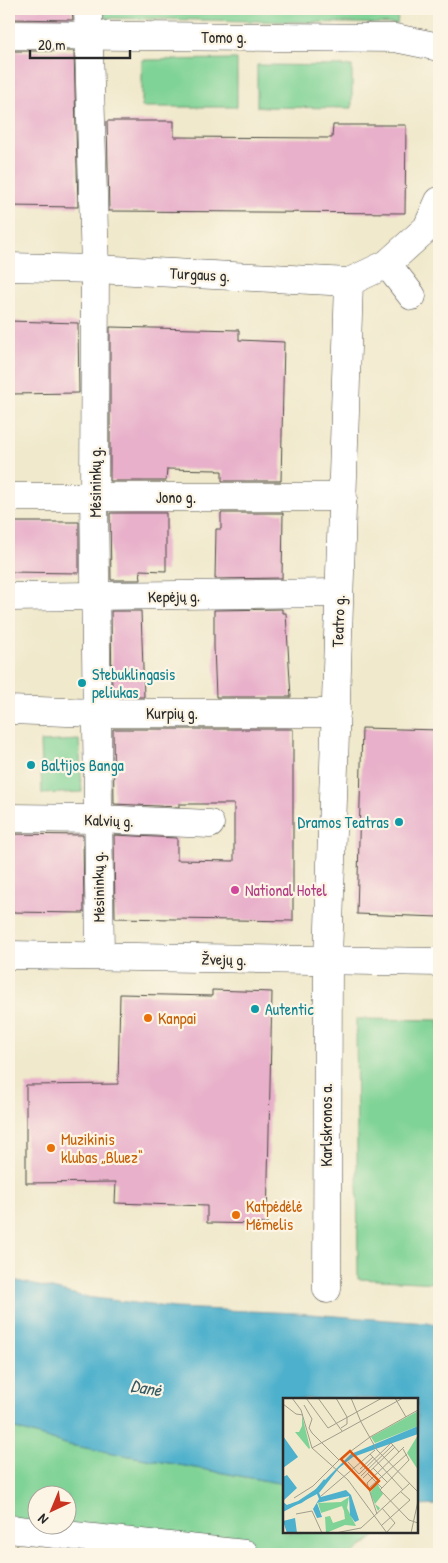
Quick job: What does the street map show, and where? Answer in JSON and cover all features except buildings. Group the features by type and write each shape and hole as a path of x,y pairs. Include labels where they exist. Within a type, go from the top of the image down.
{"street":[{"name":"Mėsininkų g.","path":"88,9 95,269 94,497 97,597 96,713 100,956"},
{"name":"Tomo g.","path":"9,35 394,38 439,47"},
{"name":"Turgaus g.","path":"9,267 95,269 349,282 387,264 427,228 439,201"},
{"path":"387,264 412,296"},
{"name":"Teatro g.","path":"328,960 349,282"},
{"name":"Jono g.","path":"9,497 342,498"},
{"name":"Kepėjų g.","path":"9,597 339,593"},
{"name":"Kurpių g.","path":"9,710 96,713 336,713"},
{"name":"Kalvių g.","path":"9,818 97,819 210,824"},
{"name":"Žvejų g.","path":"9,955 439,962"},
{"name":"Karlskronos a.","path":"327,1289 328,960"},
{"path":"9,1529 245,1554"}],"green space":[{"path":"104,9 399,9 397,24 104,18"},
{"path":"237,59 237,107 142,107 142,60"},
{"path":"257,65 352,66 352,108 257,107"},
{"path":"79,740 82,792 42,794 40,742"},
{"path":"356,1019 439,1020 439,1283 358,1279"},
{"path":"9,1427 69,1445 283,1484 283,1533 380,1533 352,1554 245,1554 75,1536 78,1536 78,1486 28,1486 28,1531 9,1529"}],"water":[{"name":"Danė","path":"9,1279 86,1297 175,1308 297,1313 439,1324 439,1505 418,1506 418,1398 283,1398 283,1484 69,1445 9,1427"}],"place":[{"name":"Stebuklingasis peliukas","path":"82,683"},
{"name":"Baltijos Banga","path":"31,765"},
{"name":"Dramos Teatras","path":"399,822"},
{"name":"National Hotel","path":"235,890"},
{"name":"Autentic","path":"255,1009"},
{"name":"Kanpai","path":"148,1018"},
{"name":"Muzikinis klubas „Bluez“","path":"51,1148"},
{"name":"Katpėdėlė Mėmelis","path":"236,1215"}]}
